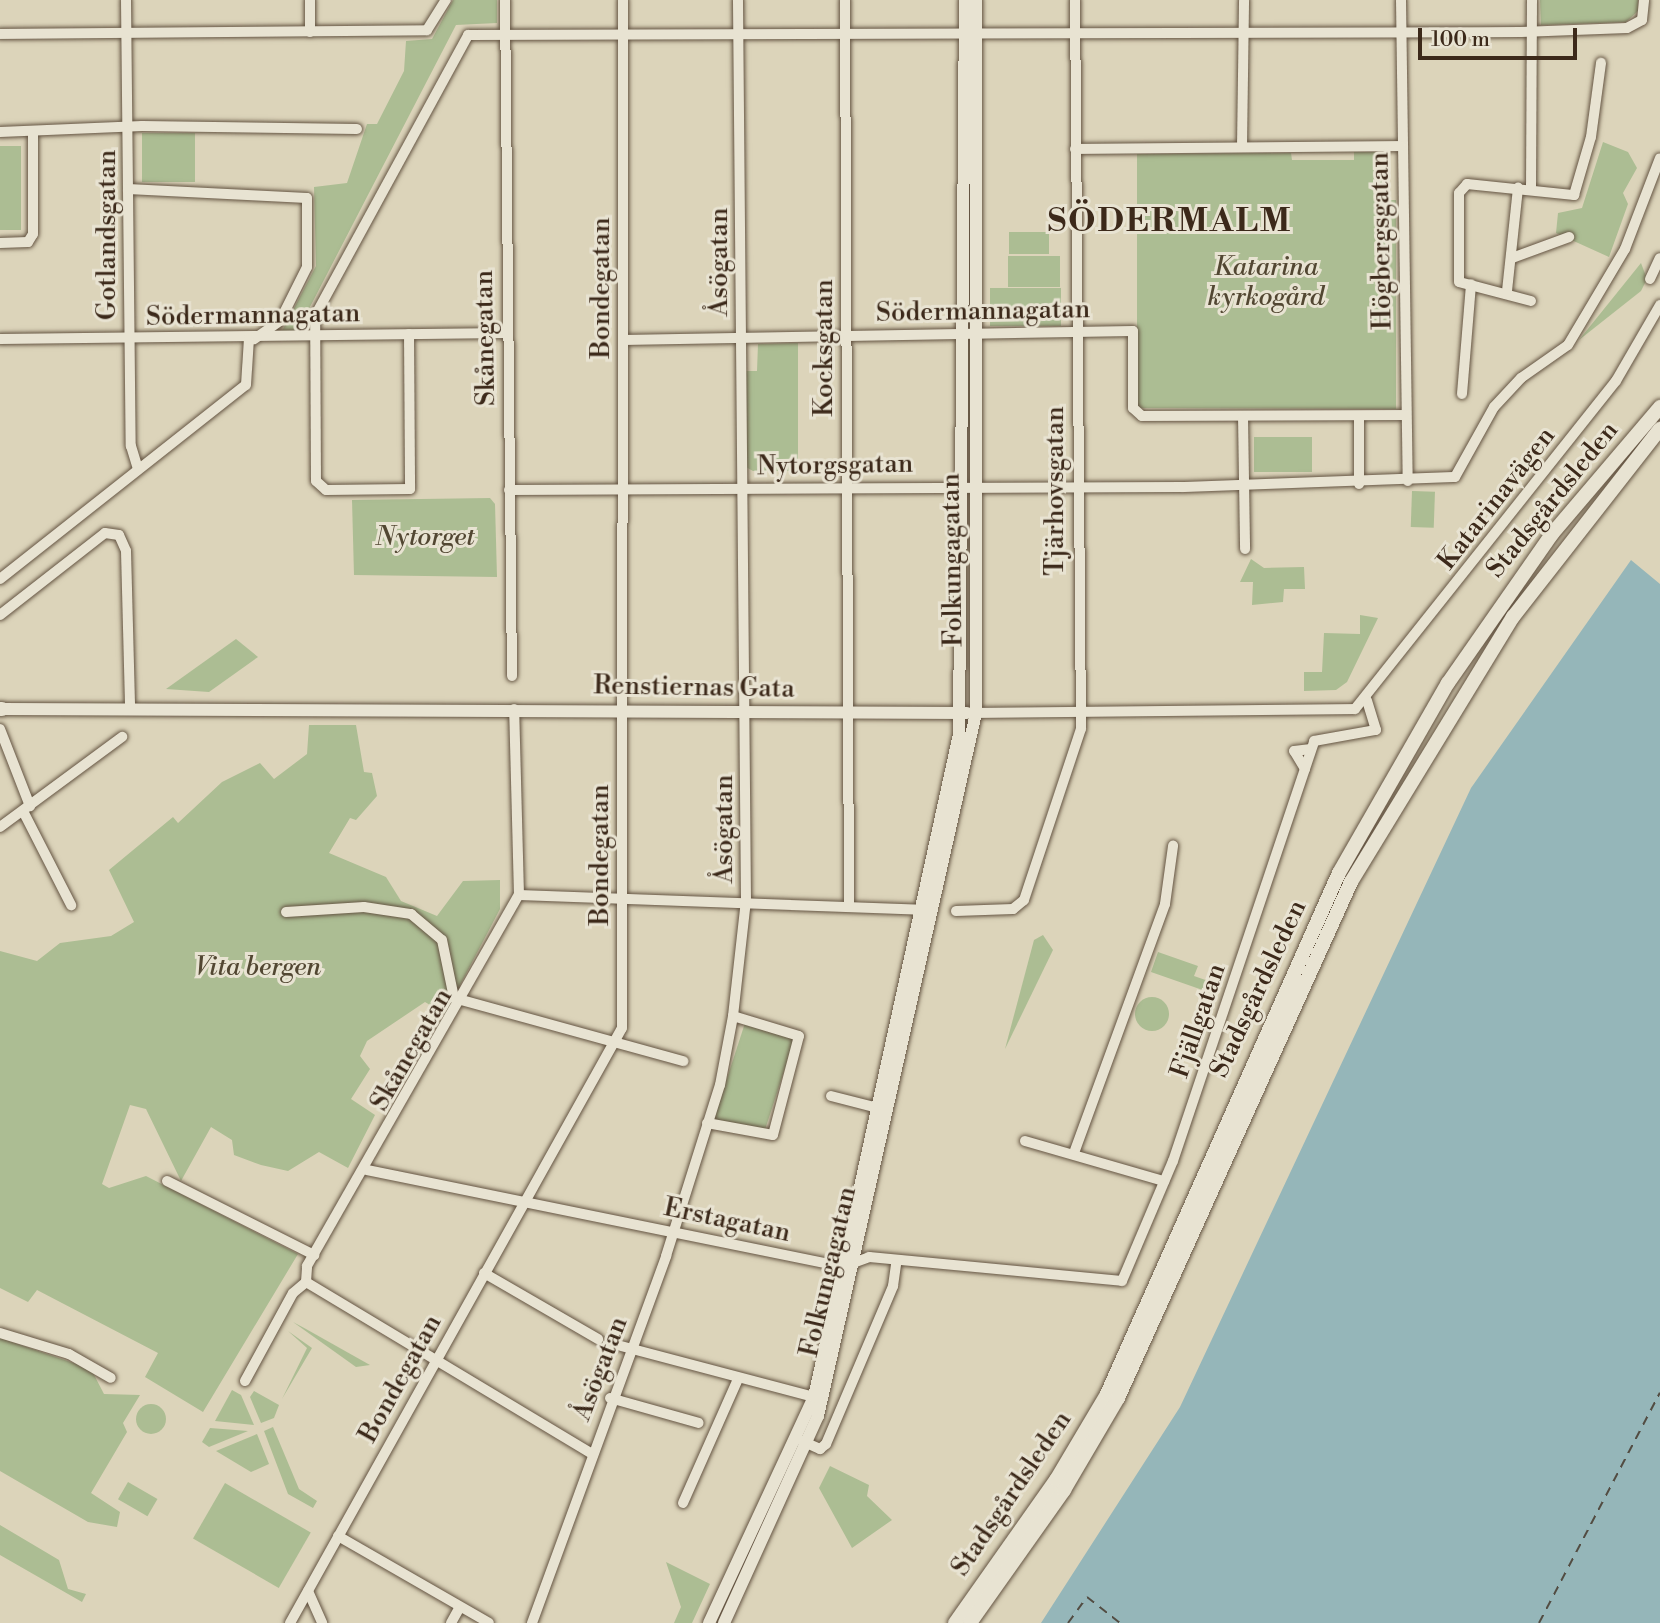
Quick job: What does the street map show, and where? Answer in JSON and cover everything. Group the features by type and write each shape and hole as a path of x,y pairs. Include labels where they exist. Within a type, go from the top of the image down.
{"main road":[{"name":"Stadsgårdsleden","path":"954,1623 1056,1480 1107,1394 1260,1041 1339,873 1500,603 1660,407"},
{"name":"Stadsgårdsleden","path":"970,1623 1113,1408 1351,882 1513,617 1660,429"},
{"path":"1381,801 1396,810"}],"street":[{"name":"Gotlandsgatan","path":"126,0 131,446 138,469"},
{"path":"310,0 310,32"},
{"path":"0,34 427,30 446,0"},
{"name":"Skånegatan","path":"505,0 502,35 512,676"},
{"name":"Bondegatan","path":"290,1623 524,1200 615,1042 624,1019 623,0"},
{"name":"Åsögatan","path":"532,1623 592,1454 624,1347 671,1231 707,1123 733,1016 746,901 746,712 740,488 738,0"},
{"name":"Kocksgatan","path":"845,0 849,905"},
{"name":"Folkungagatan","path":"965,0 971,31"},
{"name":"Folkungagatan","path":"724,1623 818,1398 885,1109 969,713 971,31 976,0"},
{"name":"Tjärhovsgatan","path":"956,911 1013,909 1024,900 1081,729 1077,714 1075,0"},
{"path":"1242,147 1244,0"},
{"name":"Högbergsgatan","path":"1401,0 1401,146 1408,481"},
{"path":"1531,188 1532,0"},
{"path":"409,334 410,489 319,486 315,316 462,38 502,35 738,36 845,31 1401,36 1627,28 1642,20 1644,0"},
{"path":"1531,301 1507,291 1459,282 1461,186 1531,188 1568,195 1577,191 1601,63"},
{"path":"0,132 128,128 357,129"},
{"path":"0,243 28,242 33,234 33,132"},
{"path":"1075,149 1401,146"},
{"name":"Nytorgsgatan","path":"509,490 846,485 1078,487 1359,484 1455,477 1494,407 1521,378 1568,345 1625,249 1660,158"},
{"path":"1507,291 1518,188"},
{"path":"0,579 246,385 251,339 280,321 307,267 307,198 128,189"},
{"path":"1512,258 1569,237"},
{"path":"1650,279 1660,258"},
{"path":"1462,394 1471,284"},
{"name":"Katarinavägen","path":"1355,709 1367,700 1616,381 1660,305"},
{"name":"Södermannagatan","path":"623,340 1133,331 1136,414 1244,416"},
{"name":"Södermannagatan","path":"0,340 251,339 315,335 507,333"},
{"path":"1245,549 1242,485 1244,416 1406,415"},
{"path":"1359,416 1359,484"},
{"path":"0,614 105,533 119,535 126,551 130,705"},
{"path":"1311,749 1318,738 1376,730 1367,700"},
{"name":"Renstiernas Gata","path":"1,706 1077,714 1355,709"},
{"name":"Skånegatan","path":"245,1381 293,1293 306,1282 314,1255 367,1170 463,1002 519,895 514,709"},
{"name":"Folkungagatan","path":"885,1109 922,909 969,713"},
{"path":"0,729 26,808 71,905"},
{"path":"0,827 122,737"},
{"name":"Fjällgatan","path":"1122,1281 1164,1181 1305,769 1311,749 1294,751 1305,769"},
{"path":"1073,1153 1165,904 1173,846"},
{"path":"519,895 922,909"},
{"path":"286,912 364,907 419,918 442,940 450,993 463,1002 683,1061"},
{"path":"707,1123 774,1135 799,1036 733,1016"},
{"path":"831,1096 885,1109"},
{"path":"1026,1141 1164,1181"},
{"name":"Erstagatan","path":"367,1170 848,1264 869,1257 896,1264 1122,1281"},
{"path":"167,1181 314,1255"},
{"name":"Folkungagatan","path":"802,1441 826,1444 893,1286 896,1264"},
{"path":"484,1273 598,1339"},
{"path":"306,1282 592,1454"},
{"path":"0,1334 79,1358 111,1378"},
{"path":"624,1347 818,1398"},
{"path":"683,1503 738,1379"},
{"path":"610,1398 699,1423"},
{"name":"Folkungagatan","path":"709,1623 802,1441"},
{"path":"338,1536 489,1623"},
{"path":"308,1591 322,1623"},
{"path":"450,1623 460,1607"}],"green space":[{"path":"453,0 497,0 497,23 456,25 297,332 282,331 316,266 314,187 347,183 367,124 377,124 404,71 406,41 432,39"},
{"path":"1540,0 1638,0 1638,11 1626,22 1541,25"},
{"path":"142,133 195,133 195,182 142,182"},
{"path":"1603,142 1628,152 1637,168 1623,193 1628,204 1609,257 1556,233 1558,213 1582,208"},
{"path":"0,146 21,146 21,230 0,230"},
{"name":"Katarina kyrkogård","path":"1354,152 1375,152 1375,159 1383,159 1383,200 1396,200 1396,409 1137,408 1137,154 1291,153 1292,160 1354,160"},
{"path":"1009,232 1049,232 1049,254 1009,254"},
{"path":"1008,256 1060,256 1060,287 1008,287"},
{"path":"1641,263 1647,279 1641,291 1579,340"},
{"path":"990,288 1061,288 1061,326 990,326"},
{"path":"798,343 798,471 753,471 744,466 742,371 757,371 758,344"},
{"path":"1254,437 1312,437 1312,472 1254,472"},
{"path":"1412,491 1435,492 1434,528 1411,527"},
{"name":"Nytorget","path":"490,498 495,504 497,577 354,575 352,500"},
{"path":"1251,559 1264,568 1304,567 1305,589 1284,589 1283,602 1252,605 1253,582 1240,582"},
{"path":"1360,615 1378,618 1347,682 1336,690 1304,691 1304,672 1322,672 1324,633 1360,634"},
{"path":"236,639 258,657 209,692 166,689"},
{"name":"Vita bergen","path":"309,725 356,725 364,772 372,773 377,796 356,820 350,818 329,853 386,877 401,901 437,916 463,881 500,880 500,909 445,1014 425,1002 367,1041 360,1056 370,1069 351,1099 375,1115 348,1168 319,1152 288,1171 261,1165 234,1155 232,1140 211,1127 181,1181 146,1109 130,1105 102,1184 109,1188 146,1176 298,1254 203,1412 145,1377 158,1353 37,1290 28,1302 0,1288 0,951 37,961 60,943 111,936 134,922 109,870 173,817 178,823 222,782 260,763 274,779 307,754"},
{"path":"1043,935 1053,950 1005,1049 1034,940"},
{"path":"1158,952 1198,966 1194,976 1217,984 1214,994 1151,972"},
{"path":"1152,997 1164,1002 1169,1014 1164,1026 1152,1031 1140,1026 1135,1014 1140,1002"},
{"path":"745,1023 794,1039 763,1137 713,1121"},
{"path":"293,1322 306,1329 370,1365 356,1367"},
{"path":"288,1331 312,1348 282,1399 307,1348"},
{"path":"0,1338 91,1369 104,1394 140,1395 123,1423 127,1432 91,1493 120,1512 117,1527 88,1522 0,1471"},
{"path":"232,1390 241,1395 254,1425 215,1421"},
{"path":"254,1391 279,1405 274,1418 261,1423 250,1397"},
{"path":"151,1404 162,1408 166,1419 162,1430 151,1434 140,1430 136,1419 140,1408"},
{"path":"273,1427 299,1489 317,1501 313,1508 288,1494 264,1431"},
{"path":"210,1428 248,1431 209,1447 202,1442"},
{"path":"257,1434 269,1464 251,1472 216,1451"},
{"path":"830,1466 869,1485 867,1496 892,1520 852,1548 819,1488"},
{"path":"128,1482 157,1499 147,1516 118,1499"},
{"path":"225,1483 311,1532 279,1588 193,1538"},
{"path":"0,1525 59,1560 68,1589 86,1594 82,1602 0,1555"},
{"path":"666,1562 710,1584 692,1623 674,1623 681,1607"}],"water":[{"path":"1631,560 1660,584 1660,1623 1041,1623 1180,1407 1471,788"}],"ferry route":[{"path":"1539,1623 1660,1393"},
{"path":"1068,1623 1087,1597 1120,1623"}],"tunnel":[{"path":"598,1339 621,1346"}],"district":[{"name":"SÖDERMALM","path":"1170,222"}]}
